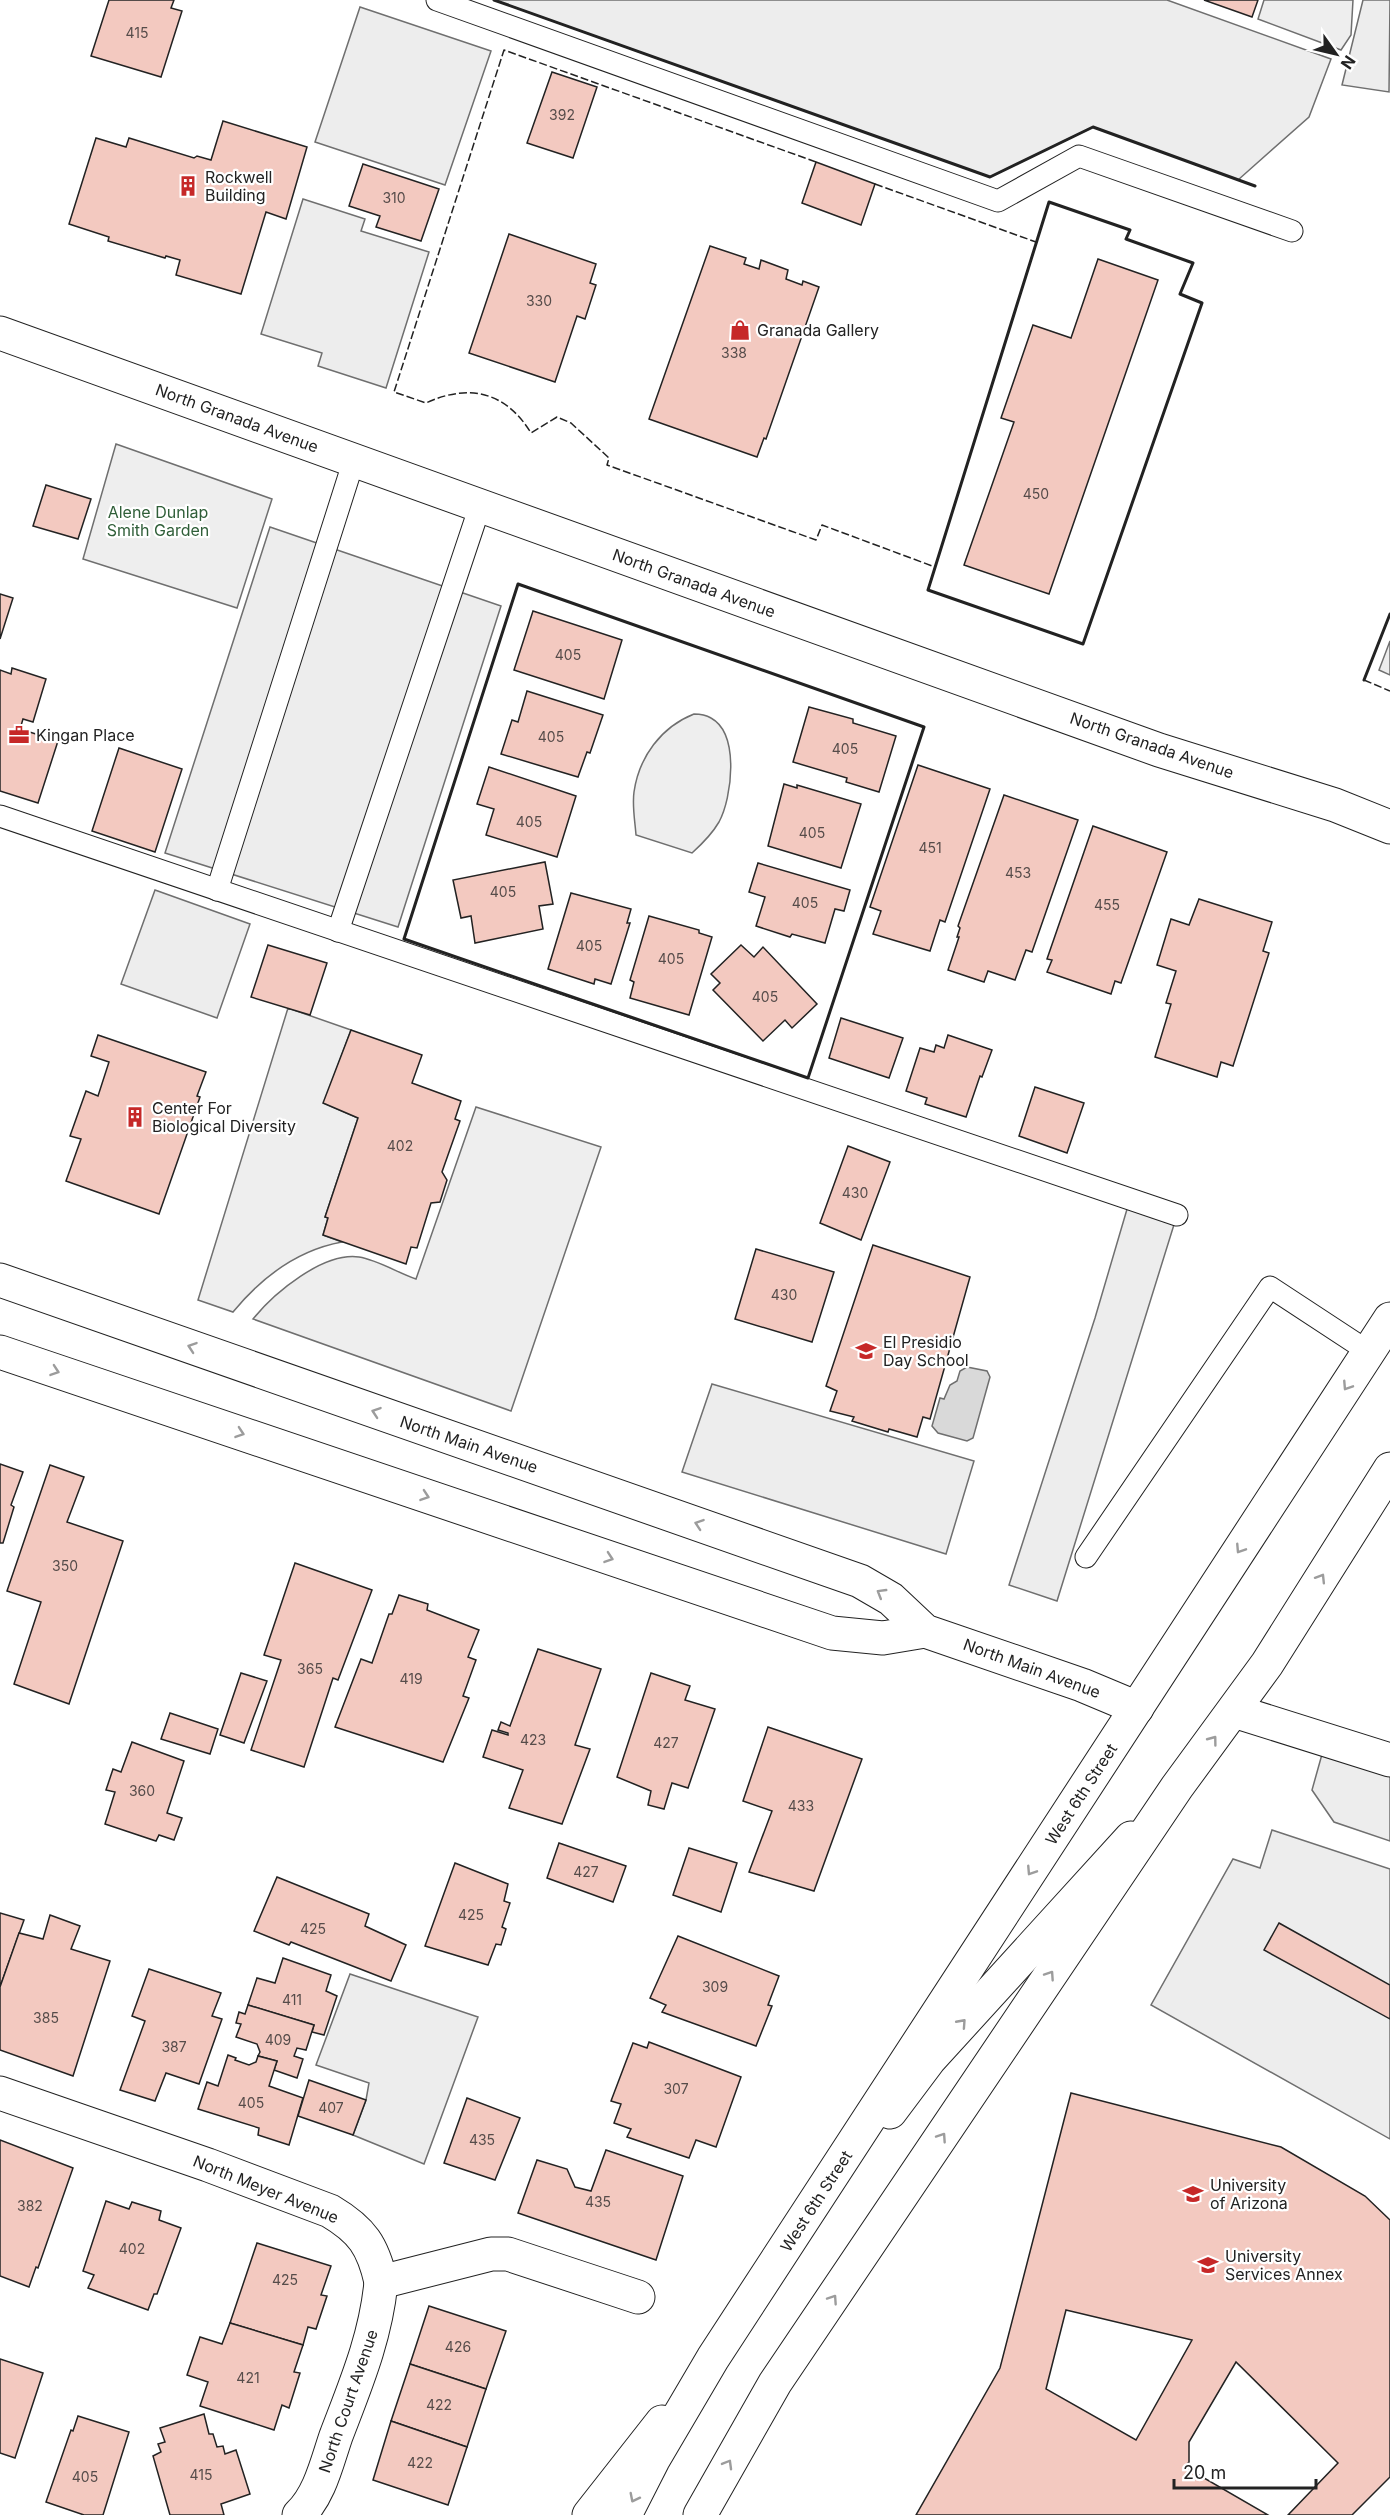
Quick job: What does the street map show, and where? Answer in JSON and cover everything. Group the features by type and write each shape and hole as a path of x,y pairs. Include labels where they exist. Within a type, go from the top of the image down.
{"street":[{"name":"North Granada Avenue","path":"0,333 1148,746 1335,805 1390,827"},
{"name":"North Main Avenue","path":"0,1280 860,1581 891,1599 925,1631 1082,1685 1137,1708"},
{"name":"West 6th Street","path":"625,2515 653,2460 713,2358 1390,1319"},
{"name":"North Main Avenue","path":"0,1352 832,1634 883,1638 925,1631"},
{"name":"West 6th Street","path":"700,2515 775,2383 1178,1787 1267,1664 1390,1469"},
{"path":"1234,1711 1390,1760"},
{"name":"West 6th Street","path":"589,2515 640,2452 773,2268 929,2060 1178,1787"},
{"name":"North Meyer Avenue","path":"0,2093 208,2165 330,2211 362,2235 375,2256 381,2282"},
{"path":"381,2282 491,2254 508,2254 638,2297"},
{"name":"North Court Avenue","path":"299,2515 316,2490 370,2345 378,2310 381,2282"}],"lane":[{"path":"437,0 998,201 1079,156 1292,231"},
{"path":"217,890 354,460"},
{"path":"338,931 480,506"},
{"path":"0,816 1177,1215"},
{"path":"1086,1557 1270,1287 1369,1352"}],"green space":[{"path":"1264,0 1353,0 1351,35 1341,50 1258,19"},
{"name":"Alene Dunlap Smith Garden","path":"116,444 272,499 237,608 83,559"},
{"path":"694,714 709,717 720,726 730,752 731,767 724,811 707,839 692,853 636,835 633,803 637,779 646,755 671,727"},
{"path":"288,1008 351,1030 324,1103 358,1118 325,1217 328,1218 323,1235 342,1242 310,1252 282,1267 256,1288 233,1312 198,1300"},
{"path":"476,1107 601,1147 511,1411 253,1319 273,1298 300,1276 330,1261 345,1257 366,1259 416,1279"}],"shaded area":[{"path":"494,0 1167,0 1331,59 1309,117 1238,180 1093,127 990,177"},
{"path":"1363,0 1390,0 1389,92 1342,85"},
{"path":"360,7 491,51 445,185 315,142"},
{"path":"303,199 365,219 361,231 429,252 386,388 318,366 322,353 261,334"},
{"path":"270,527 501,606 398,927 165,853"},
{"path":"1390,641 1390,675 1379,670"},
{"path":"155,890 250,924 217,1018 121,984"},
{"path":"1130,1199 1177,1215 1057,1601 1009,1585 1095,1318"},
{"path":"967,1367 987,1371 990,1377 973,1438 967,1441 938,1433 932,1426 940,1398 944,1399 950,1385 957,1381 960,1371"},
{"path":"712,1384 974,1461 946,1554 682,1472"},
{"path":"1326,1740 1390,1760 1390,1841 1334,1822 1312,1790"},
{"path":"1272,1830 1390,1869 1390,2139 1151,2005 1233,1859 1260,1868"},
{"path":"350,1974 478,2017 424,2164 353,2135 366,2100 369,2083 316,2065"}],"building":[{"path":"109,0 174,0 171,8 182,11 161,77 91,56"},
{"path":"1204,0 1258,0 1252,17"},
{"path":"552,72 597,87 573,158 527,143"},
{"name":"Rockwell Building","path":"223,121 307,147 286,219 266,212 241,294 176,275 180,260 166,256 165,258 108,241 109,237 69,224 96,138 126,147 129,138 194,158 197,156 211,160"},
{"path":"816,162 875,184 861,225 802,203"},
{"path":"363,164 439,189 421,241 376,227 380,216 349,206"},
{"path":"509,234 596,264 590,283 596,285 585,319 577,316 555,382 469,353"},
{"path":"710,246 746,258 744,264 759,269 761,260 788,270 786,279 802,285 803,281 819,287 766,439 764,438 757,457 649,419"},
{"path":"1098,259 1158,280 1049,594 964,565 1014,422 1001,418 1033,325 1071,338"},
{"path":"46,485 91,499 78,539 33,526"},
{"path":"0,594 13,598 0,639"},
{"path":"533,611 622,640 604,699 514,670"},
{"name":"Kingan Place","path":"12,668 46,679 33,722 23,719 20,729 58,741 38,803 0,791 0,670 11,674"},
{"path":"527,691 603,715 590,753 587,752 578,777 501,754 512,720 518,722"},
{"path":"809,707 853,719 853,723 896,736 879,792 846,782 847,778 793,762"},
{"path":"119,748 182,769 155,852 92,831"},
{"path":"918,765 990,789 945,922 940,920 930,951 873,934 881,911 870,907"},
{"path":"489,767 576,796 557,857 486,835 494,809 477,804"},
{"path":"784,784 797,788 797,785 861,804 841,868 768,846"},
{"path":"1004,795 1078,820 1032,952 1026,950 1015,980 988,971 984,982 948,970 959,937 957,937 960,928 958,926"},
{"path":"1093,826 1167,852 1121,983 1115,981 1111,994 1047,972 1052,960 1047,959"},
{"path":"545,862 553,904 539,906 543,929 475,943 471,916 461,918 453,880"},
{"path":"758,863 850,890 844,911 835,909 825,943 792,934 790,937 756,926 765,897 749,892"},
{"path":"571,893 631,909 627,923 630,923 611,984 595,979 594,984 548,969"},
{"path":"1199,899 1272,922 1263,951 1269,953 1233,1066 1221,1062 1217,1077 1155,1057 1171,1004 1166,1003 1176,971 1157,965 1171,919 1189,925"},
{"path":"649,916 699,930 699,933 712,937 689,1015 630,998 634,982 630,980"},
{"path":"268,945 327,963 310,1015 251,997"},
{"path":"741,945 754,957 763,947 817,1004 792,1028 785,1020 763,1041 713,990 720,983 711,974"},
{"path":"841,1018 903,1038 889,1078 829,1058"},
{"path":"351,1030 422,1055 412,1083 461,1101 455,1119 460,1121 442,1172 447,1180 440,1202 431,1203 417,1248 411,1247 406,1264 323,1235 328,1218 325,1217 358,1118 323,1103"},
{"name":"Center For Biological Diversity","path":"98,1035 206,1072 197,1096 200,1097 159,1214 66,1181 81,1139 70,1136 86,1091 98,1096 109,1062 91,1056"},
{"path":"948,1035 992,1050 966,1117 925,1104 927,1098 906,1091 920,1048 934,1052 936,1045 944,1048"},
{"path":"1035,1087 1084,1103 1067,1153 1019,1136"},
{"path":"848,1146 890,1162 861,1240 820,1223"},
{"path":"873,1245 970,1277 930,1419 923,1417 917,1437 889,1429 888,1432 852,1421 854,1417 830,1411 837,1391 826,1386"},
{"path":"756,1249 834,1272 812,1342 735,1319"},
{"path":"0,1464 23,1472 11,1505 14,1507 3,1543 0,1543"},
{"path":"50,1465 84,1477 67,1522 123,1541 69,1704 14,1684 41,1602 7,1591"},
{"path":"295,1563 372,1590 338,1680 333,1678 304,1767 251,1750 281,1660 264,1655"},
{"path":"399,1595 428,1604 427,1610 479,1630 468,1657 476,1660 463,1696 469,1698 443,1762 335,1727 361,1659 372,1663 389,1614 392,1614"},
{"path":"538,1649 601,1669 575,1745 590,1749 562,1824 509,1808 523,1770 483,1757 492,1730 508,1735 498,1730 501,1722 510,1726"},
{"path":"241,1673 267,1681 244,1743 220,1735"},
{"path":"651,1673 690,1686 685,1700 715,1709 688,1788 672,1783 664,1809 648,1805 651,1791 617,1777"},
{"path":"170,1713 218,1729 210,1754 161,1739"},
{"path":"768,1727 862,1759 814,1891 749,1872 772,1811 743,1801"},
{"path":"132,1742 184,1761 167,1813 182,1818 174,1840 159,1835 156,1841 105,1824 115,1792 106,1790 113,1769 121,1772"},
{"path":"559,1843 626,1866 613,1902 547,1878"},
{"path":"689,1848 737,1863 721,1912 673,1895"},
{"path":"455,1863 508,1884 504,1901 510,1903 502,1927 506,1929 501,1945 496,1944 488,1965 425,1946"},
{"path":"277,1877 369,1914 365,1926 406,1945 391,1981 291,1942 289,1945 254,1931"},
{"path":"0,1913 24,1920 0,1987"},
{"path":"50,1915 80,1926 71,1949 110,1961 73,2076 0,2050 0,1987 19,1933 43,1939"},
{"path":"1279,1923 1390,1985 1390,2019 1264,1950"},
{"path":"678,1936 779,1976 768,2005 772,2006 756,2046 662,2012 666,2005 650,1998"},
{"path":"283,1958 331,1975 326,1991 337,1996 324,2035 312,2032 314,2025 248,2005 257,1978 275,1983"},
{"path":"149,1969 221,1993 212,2016 222,2019 199,2084 166,2073 155,2101 120,2090 145,2021 132,2016"},
{"path":"248,2005 314,2025 306,2050 297,2048 294,2056 303,2059 297,2078 274,2070 277,2061 258,2056 260,2052 257,2044 236,2037 241,2024 236,2023 239,2012 245,2014"},
{"path":"649,2042 741,2077 716,2147 696,2140 689,2158 627,2137 631,2129 614,2123 621,2104 611,2101 633,2043 647,2048"},
{"path":"228,2055 249,2065 256,2062 258,2056 277,2061 269,2086 303,2098 289,2145 258,2135 259,2128 198,2109 207,2082 218,2086"},
{"path":"309,2080 366,2100 353,2135 298,2116"},
{"name":"University Services Annex","path":"1071,2093 1281,2147 1365,2196 1390,2220 1390,2477 1352,2515 1288,2515 1338,2463 1236,2362 1189,2442 1189,2462 1185,2467 1268,2515 916,2515 1000,2368","holes":["1066,2310 1192,2340 1136,2440 1046,2389"]},
{"path":"467,2098 520,2118 495,2180 444,2163"},
{"path":"0,2140 73,2168 38,2268 36,2267 29,2287 0,2276"},
{"path":"606,2150 683,2176 656,2260 518,2213 537,2160 567,2169 575,2187 591,2191"},
{"path":"106,2201 129,2209 132,2202 161,2211 159,2220 181,2228 157,2294 154,2294 148,2310 88,2288 94,2275 83,2271"},
{"path":"257,2243 331,2266 321,2295 327,2296 316,2329 308,2327 303,2345 230,2323"},
{"path":"429,2306 506,2331 486,2389 410,2364"},
{"path":"230,2323 303,2345 294,2372 300,2373 289,2408 282,2405 274,2430 200,2406 208,2382 187,2375 200,2337 222,2344"},
{"path":"0,2359 43,2373 15,2458 0,2453"},
{"path":"410,2364 486,2389 467,2447 391,2421"},
{"path":"204,2414 209,2434 213,2434 217,2447 223,2446 225,2454 236,2450 250,2494 221,2504 224,2515 170,2515 153,2456 161,2452 158,2444 165,2442 160,2428"},
{"path":"78,2416 129,2432 103,2515 84,2515 46,2502"},
{"path":"391,2421 467,2447 448,2505 373,2480"}],"fence":[{"path":"816,162 504,50 394,392 426,403 457,393 485,395 510,408 531,433 557,417 571,423 609,458 607,465 816,540 822,525 935,567"},
{"path":"875,184 1036,242"},
{"path":"1364,680 1390,691"}],"wall":[{"path":"494,0 990,177 1093,127 1255,186"},
{"path":"1049,202 1130,230 1126,239 1193,263 1180,294 1202,303 1083,644 928,590 1049,202"},
{"path":"518,584 924,727 808,1078 404,939 518,584"},
{"path":"1364,680 1390,614"}],"place":[{"name":"Rockwell Building","path":"188,186"},
{"name":"Granada Gallery","path":"740,330"},
{"name":"Kingan Place","path":"19,735"},
{"name":"Center For Biological Diversity","path":"135,1117"},
{"name":"El Presidio Day School","path":"866,1351"},
{"name":"University of Arizona","path":"1193,2194"},
{"name":"University Services Annex","path":"1208,2265"}]}
